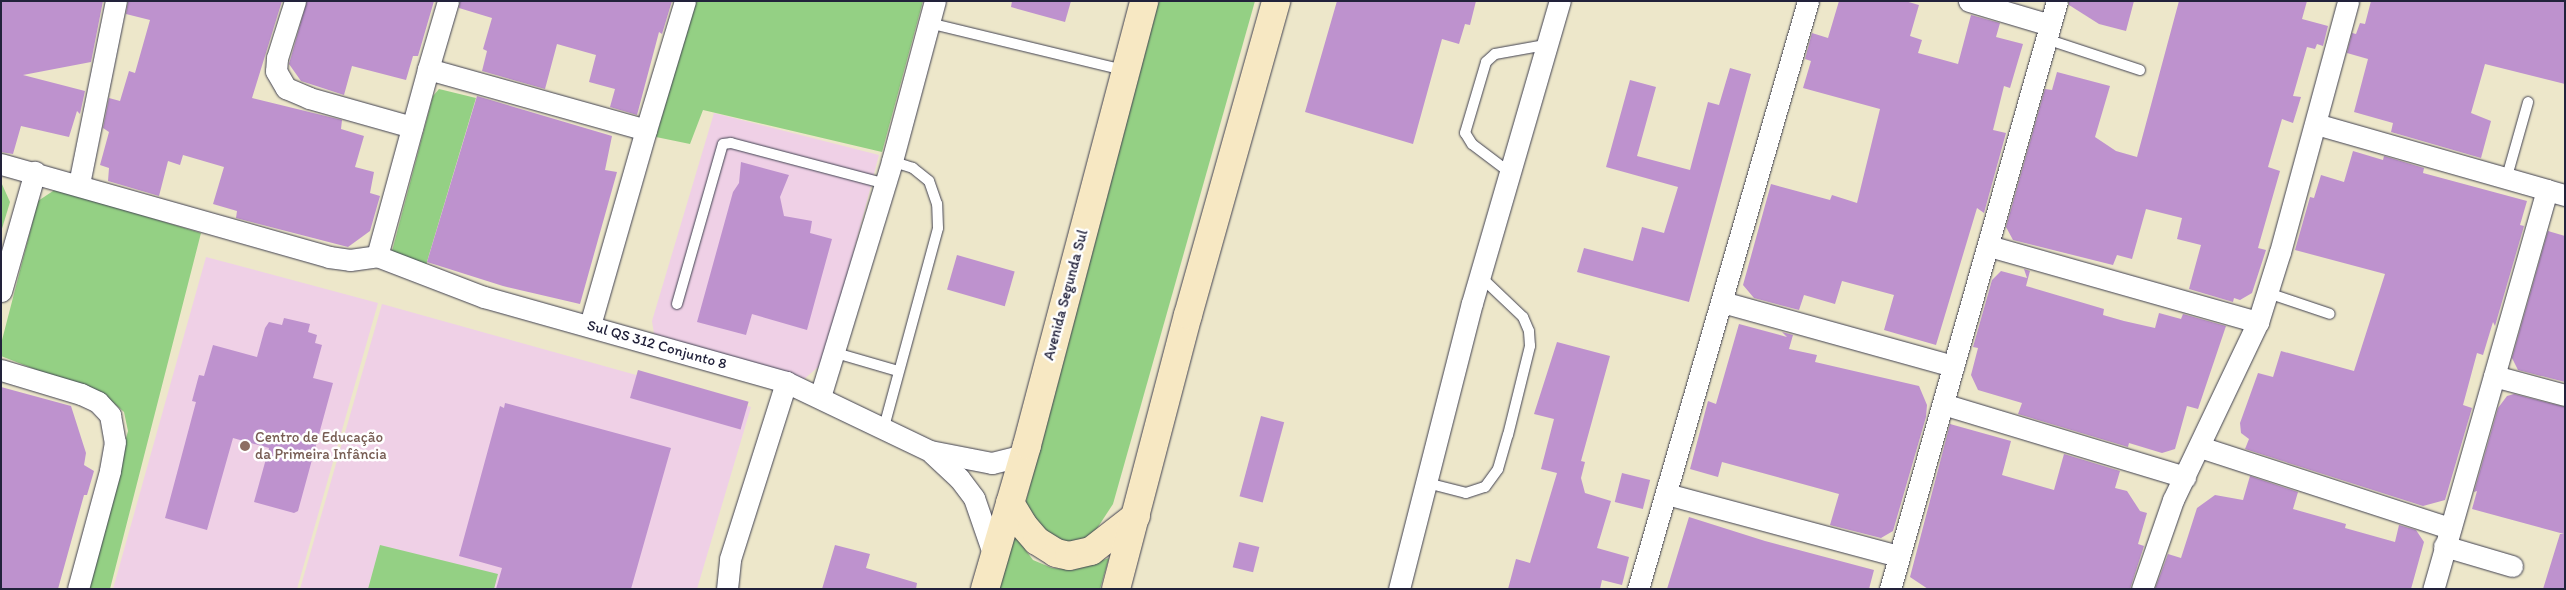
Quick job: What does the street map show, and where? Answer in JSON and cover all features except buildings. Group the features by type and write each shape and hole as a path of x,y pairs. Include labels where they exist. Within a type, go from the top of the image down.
{"main road":[{"name":"Avenida Segunda Sul","path":"985,589 1024,455 1124,70 1144,1"},
{"path":"1116,589 1188,315 1276,1"},
{"path":"1010,503 1022,525 1037,541 1056,553 1069,556 1091,551 1136,516"}],"street":[{"path":"79,184 116,1"},
{"path":"295,1 277,58 276,71 286,88 309,98 412,127"},
{"path":"1,164 79,184 329,257 350,260 377,256 448,1"},
{"path":"590,325 685,1"},
{"path":"820,397 836,353 886,184 936,1"},
{"path":"1399,589 1480,276 1545,46 1560,1"},
{"path":"1638,589 1808,1"},
{"path":"1970,1 2048,32"},
{"path":"1890,589 1989,246 2057,1"},
{"path":"2142,589 2163,524 2258,322 2316,124 2348,1"},
{"path":"428,69 646,130"},
{"path":"2316,124 2506,180 2556,192 2494,376 2433,589"},
{"path":"1,291 35,172"},
{"path":"1989,246 2258,322"},
{"name":"Sul QS 312 Conjunto 8","path":"377,256 484,297 590,325 786,382 884,427 930,451 959,478 974,498 994,556"},
{"path":"1722,302 1953,366"},
{"path":"1,370 81,394 98,402 110,415 115,442 110,471 78,589"},
{"path":"2494,376 2565,395"},
{"path":"727,589 730,559 786,382"},
{"path":"1943,404 2185,477"},
{"path":"2200,447 2447,537 2512,566"},
{"name":"Sul QS 312 Conjunto 8","path":"930,451 992,463 1024,455"},
{"path":"1667,494 1899,556"}],"lane":[{"path":"929,23 1090,64 1124,70"},
{"path":"2048,32 2140,70"},
{"path":"1509,172 1472,144 1465,133 1486,62 1495,54 1545,46"},
{"path":"2506,180 2528,102"},
{"path":"677,304 723,144 731,143 886,184"},
{"path":"884,427 938,228 936,197 930,181 913,168 892,161"},
{"path":"1427,483 1466,493 1485,487 1498,469 1508,435 1530,346 1529,331 1523,316 1480,276"},
{"path":"2268,293 2330,314"},
{"path":"836,353 898,371"}],"shaded area":[{"path":"714,113 879,155 825,361 803,380 654,334 652,321"},
{"name":"Centro de Educação da Primeira Infância","path":"206,257 378,303 297,589 113,589"},
{"path":"382,304 751,407 697,589 300,589"}],"green space":[{"path":"695,1 923,1 882,152 703,110 690,144 656,137"},
{"path":"1153,1 1255,1 1113,504 1096,530 1080,544 1052,542 1023,513"},
{"path":"439,89 476,98 426,265 391,255 433,96"},
{"path":"1,182 10,202 1,232"},
{"path":"56,189 201,233 110,589 84,589 128,431 124,412 108,398 1,356 1,344 38,201"},
{"path":"1012,532 1033,560 1052,568 1073,570 1109,558 1100,589 996,589"},
{"path":"380,545 498,574 494,589 368,589"}],"place":[{"name":"Centro de Educação da Primeira Infância","path":"245,446"}]}
